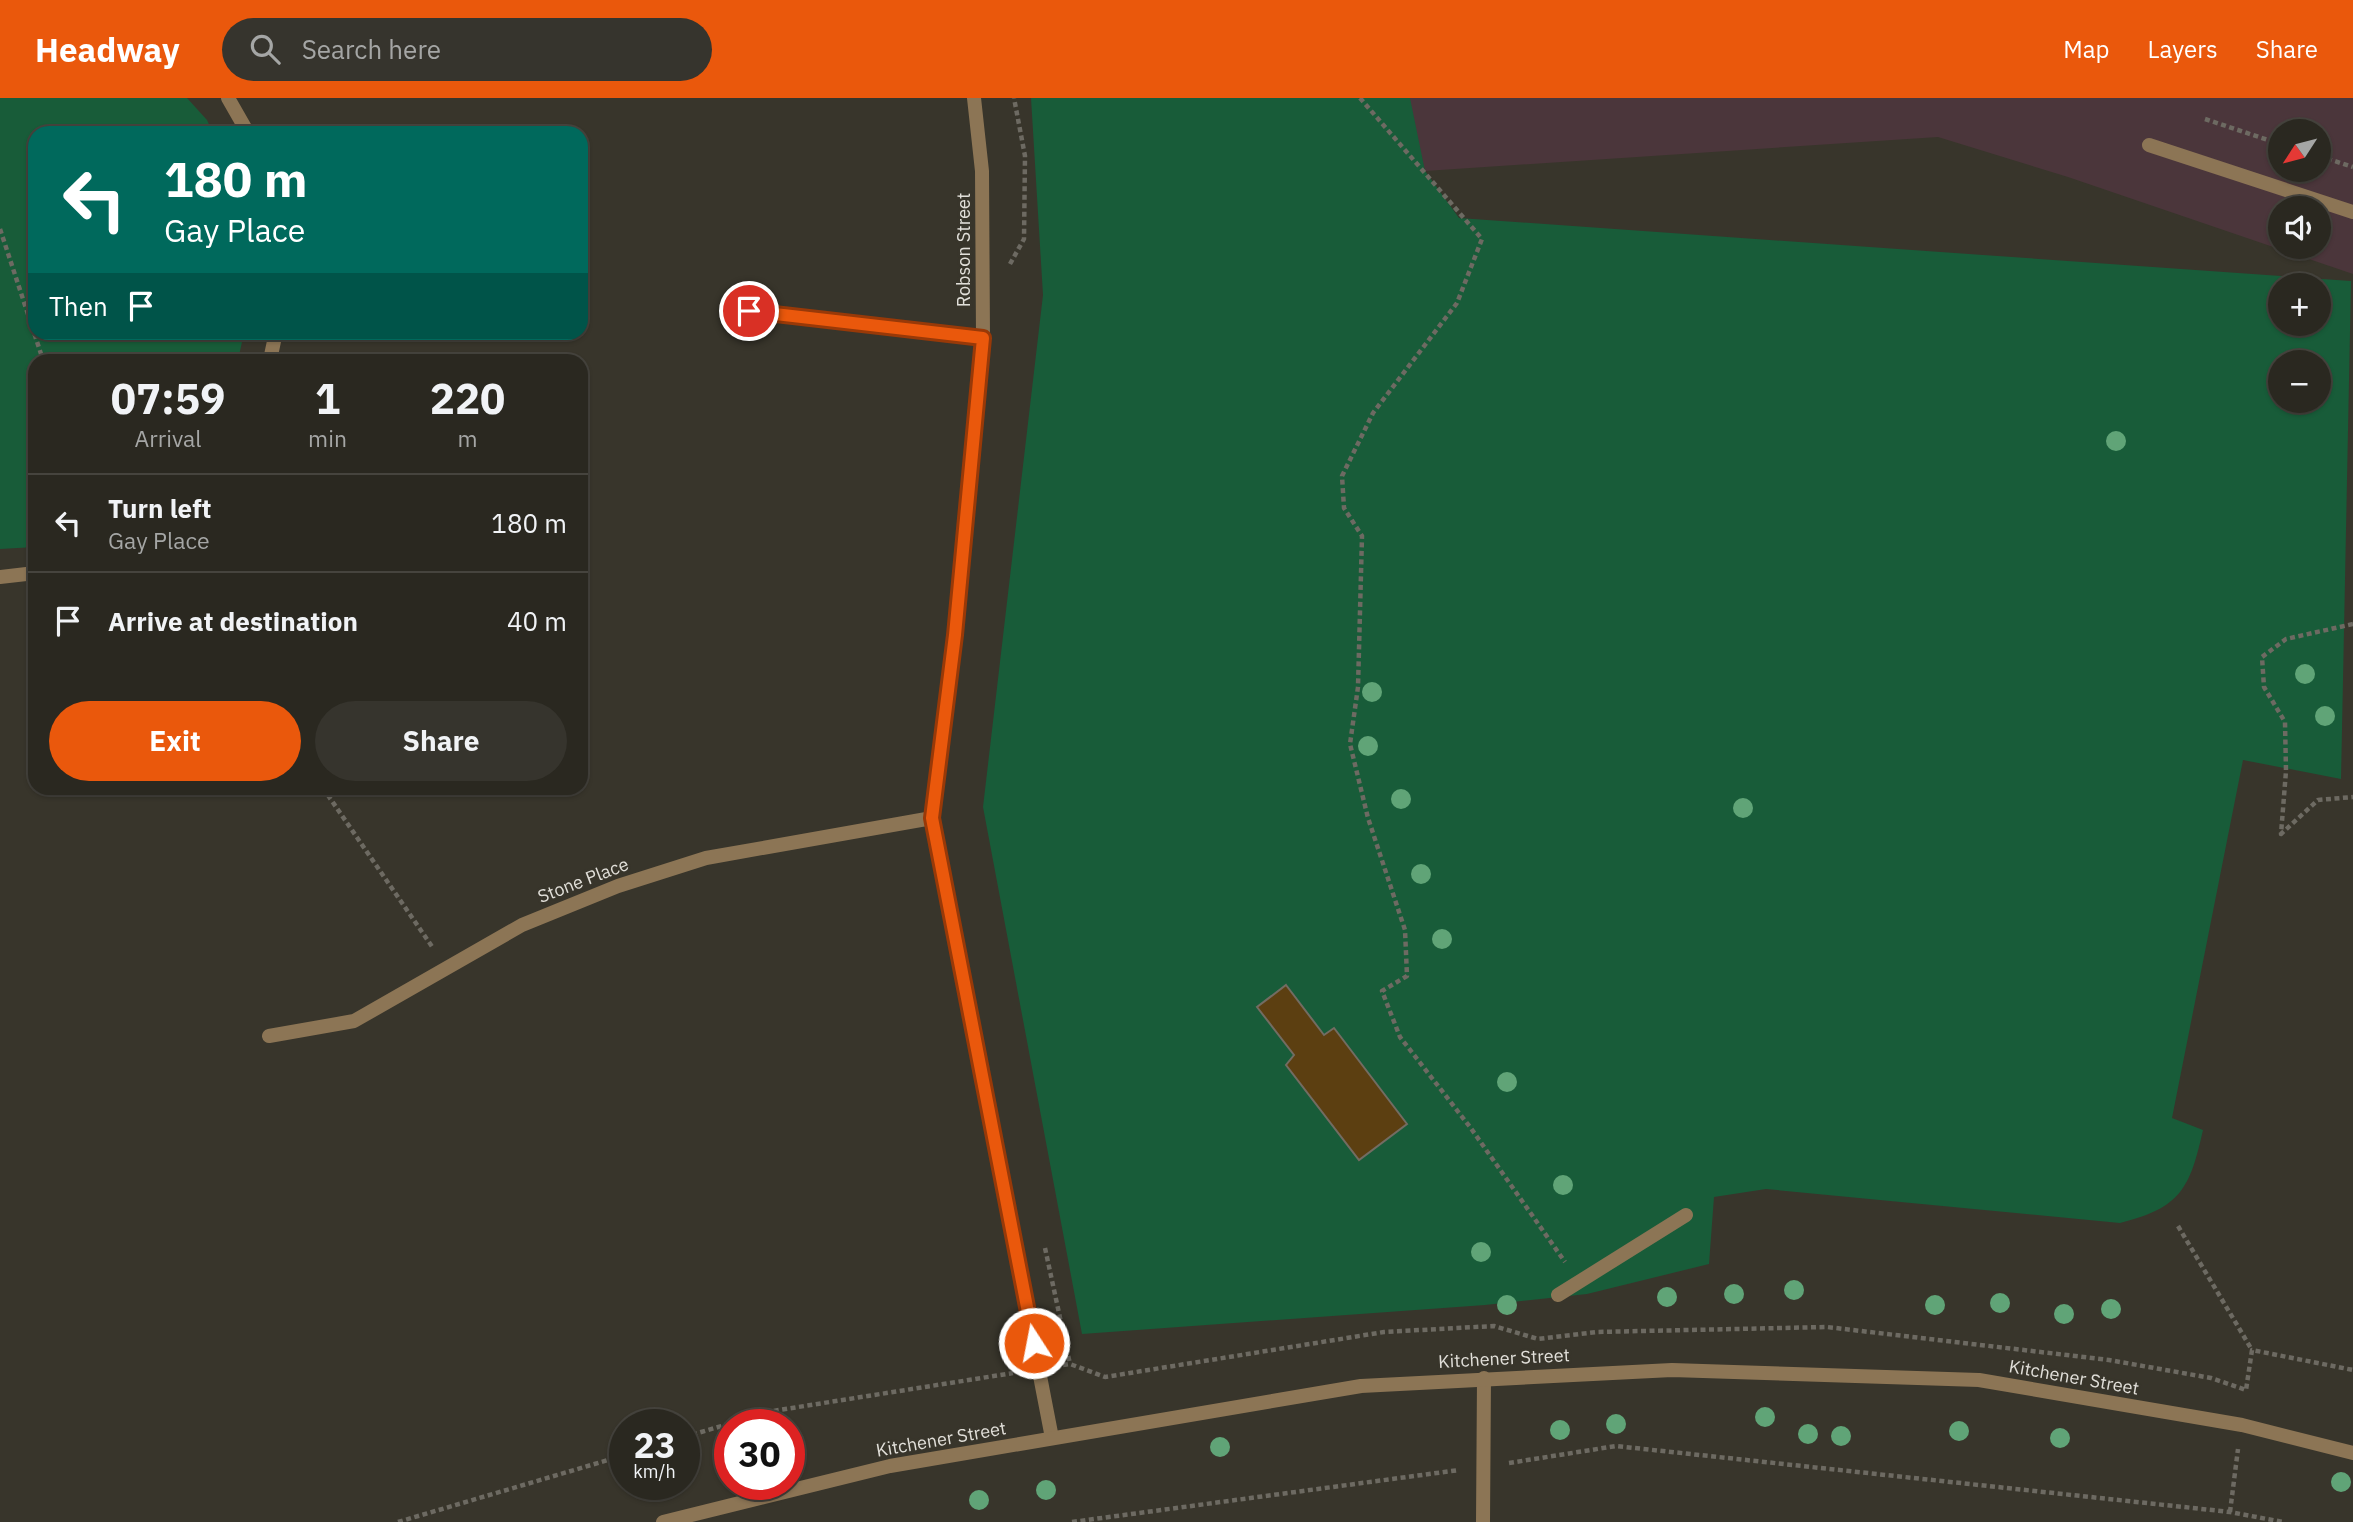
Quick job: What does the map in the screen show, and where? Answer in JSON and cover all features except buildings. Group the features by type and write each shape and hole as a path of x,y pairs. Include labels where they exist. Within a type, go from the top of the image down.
{"street":[{"path":"228,98 244,126"},
{"name":"Robson Street","path":"974,98 982,171 983,338 955,635 932,818 1052,1438"},
{"path":"2149,145 2353,212"},
{"path":"749,311 983,338"},
{"path":"0,577 28,574"},
{"name":"Stone Place","path":"269,1036 355,1021 522,925 643,878 706,858 932,818"},
{"path":"1558,1295 1686,1215"},
{"name":"Kitchener Street","path":"663,1522 890,1466 1361,1386 1672,1370 1979,1380 2242,1424 2353,1453"},
{"path":"1483,1522 1484,1378"}],"path":[{"path":"1009,277 1010,263 1024,239 1025,156 1014,98"},
{"path":"1360,98 1482,239 1457,303 1373,412 1342,476 1344,508 1363,536 1358,687 1350,744 1368,818 1405,930 1407,976 1382,991 1400,1037 1470,1127 1579,1282"},
{"path":"2205,119 2268,140"},
{"path":"2331,160 2353,167"},
{"path":"0,229 28,314"},
{"path":"2353,624 2287,639 2262,657 2264,687 2285,722 2286,771 2281,834 2318,800 2353,797"},
{"path":"328,795 448,969"},
{"path":"2178,1226 2252,1350"},
{"path":"700,1432 773,1411 1070,1364 1044,1241"},
{"path":"1072,1522 1484,1467 1616,1446 2230,1512 2283,1522"},
{"path":"398,1522 609,1460"}],"shaded area":[{"path":"1407,98 2353,98 2353,274 2309,259 2331,259 2331,196 2268,196 2268,245 2068,177 1938,137 1425,171"}],"green space":[{"path":"0,98 187,98 210,126 28,126 28,340 242,340 239,354 28,354 28,547 0,549"},
{"path":"1031,98 1410,98 1425,171 1459,218 2268,275 2268,336 2331,336 2331,280 2351,281 2341,779 2243,760 2172,1118 2203,1130 2193,1167 2180,1193 2157,1210 2141,1217 2120,1223 1766,1189 1714,1197 1709,1264 1587,1294 1485,1305 1082,1334 983,807 1043,295"}],"route":[{"path":"749,311 983,338 955,635 932,818 1034,1343"}]}
